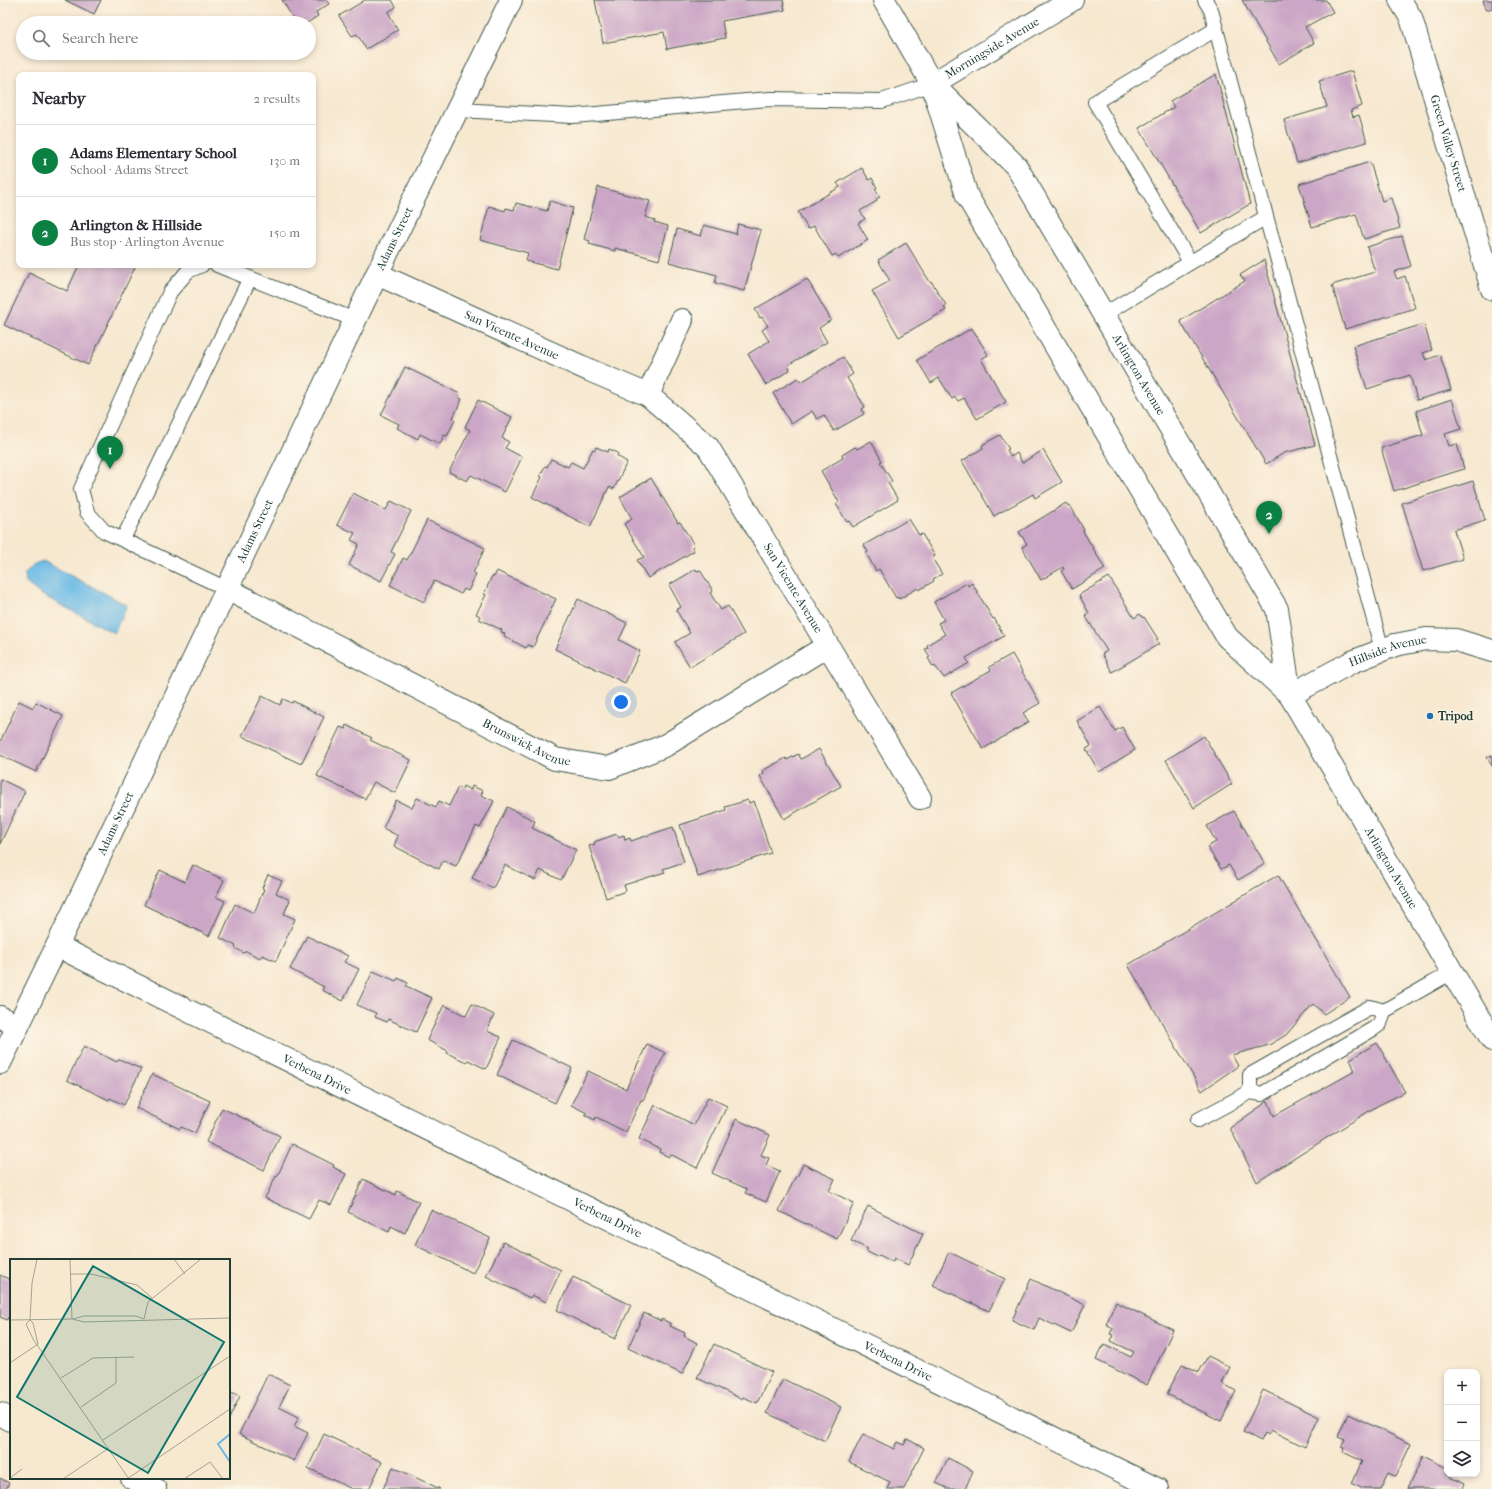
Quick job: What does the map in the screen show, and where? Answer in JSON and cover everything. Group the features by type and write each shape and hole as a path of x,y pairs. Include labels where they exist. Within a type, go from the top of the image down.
{"street":[{"name":"Adams Street","path":"0,1063 9,1022 57,946 354,320 511,0"},
{"name":"Arlington Avenue","path":"884,0 932,84 967,196 1228,637 1290,695 1492,1040"},
{"name":"Morningside Avenue","path":"932,84 1049,6 1072,0"},
{"name":"Green Valley Street","path":"1400,0 1411,18 1492,289"},
{"name":"Arlington Avenue","path":"932,84 1016,166 1277,609 1290,695"},
{"name":"San Vicente Avenue","path":"377,274 589,370 648,395 708,447 920,798"},
{"path":"648,395 682,320"},
{"name":"Brunswick Avenue","path":"227,589 555,759 609,768 666,745 827,646"},
{"name":"Hillside Avenue","path":"1290,695 1352,662 1395,645 1426,638 1456,640 1492,651"},
{"name":"Verbena Drive","path":"57,946 1157,1489"},
{"path":"0,1414 10,1419"},
{"path":"134,1479 155,1489"}],"lane":[{"path":"1205,0 1211,10 1382,650"},
{"path":"1190,262 1095,102 1216,29"},
{"path":"457,110 573,116 770,99 882,101 932,84"},
{"path":"1103,314 1266,217"},
{"path":"195,268 188,271 170,292 81,488 87,512 104,531 227,589"},
{"path":"225,268 354,320"},
{"path":"123,540 250,278"},
{"path":"1198,1120 1250,1092 1262,1094 1373,1029 1380,1024 1384,1011 1452,972"},
{"path":"1250,1092 1250,1075 1370,1007 1384,1011"}],"water":[{"path":"43,561 127,605 114,633 40,594 26,583 25,573 34,564"}],"building":[{"path":"65,0 101,0 94,14"},
{"path":"282,0 326,0 329,4 316,12 318,16 316,17 316,16 292,16"},
{"path":"365,0 392,0 396,7 388,12 398,30 366,49 357,34 352,36 339,16"},
{"path":"595,0 783,0 785,10 722,21 725,38 667,49 664,32 603,43"},
{"path":"1242,0 1326,0 1333,12 1305,27 1314,43 1279,64"},
{"path":"1483,0 1492,0 1492,8 1486,10"},
{"path":"1352,71 1362,106 1351,110 1353,117 1359,115 1367,142 1297,163 1284,120 1327,107 1319,81"},
{"path":"1216,74 1250,204 1201,233 1139,128 1174,107 1170,101"},
{"path":"1370,162 1382,201 1391,198 1400,228 1364,239 1356,214 1312,227 1299,184"},
{"path":"862,168 869,180 872,178 877,188 875,189 880,197 876,199 877,201 860,211 865,219 858,223 868,240 838,258 836,254 832,256 814,226 808,229 798,212 840,187 837,183"},
{"path":"598,187 650,201 645,217 655,220 654,222 668,226 659,260 615,248 615,251 589,244 590,241 584,239"},
{"path":"550,201 573,208 557,269 526,261 528,253 480,240 489,206 505,211 506,208 514,210 516,203 547,211"},
{"path":"738,224 761,230 744,291 715,283 717,275 669,262 677,229 701,236 704,225 736,234"},
{"path":"1402,236 1411,266 1394,272 1397,279 1405,276 1415,308 1345,329 1332,285 1375,272 1367,247"},
{"path":"906,243 946,305 944,306 946,310 899,337 872,291 890,281 878,260"},
{"path":"1264,260 1315,445 1284,453 1266,464 1180,321 1245,281 1240,275"},
{"path":"78,268 135,268 88,365 4,325 29,273 67,291"},
{"path":"807,279 831,320 819,328 827,342 788,365 790,370 766,385 748,354 769,341 762,330 768,326 762,317 760,318 755,309"},
{"path":"1424,324 1432,350 1423,353 1426,360 1440,355 1451,390 1417,400 1410,375 1367,389 1353,346"},
{"path":"972,328 988,355 981,359 1006,402 977,419 964,398 958,401 955,397 952,399 939,378 931,383 917,360"},
{"path":"843,357 853,374 847,378 865,407 862,409 864,414 834,431 824,415 817,419 812,411 791,424 773,393 798,378 801,382"},
{"path":"405,367 460,394 458,397 462,399 453,418 455,420 447,436 444,435 440,444 420,434 418,439 397,428 399,424 381,415"},
{"path":"1452,399 1461,429 1445,434 1449,446 1457,444 1464,469 1394,491 1381,448 1423,435 1416,411"},
{"path":"478,400 512,417 502,438 509,442 505,448 522,457 505,492 471,475 467,481 449,472 470,430 465,427"},
{"path":"1000,435 1009,449 1007,450 1011,457 1017,453 1022,463 1043,450 1062,482 1035,498 1033,494 994,516 962,461 983,448 982,445"},
{"path":"871,441 882,461 880,462 892,481 888,483 898,500 853,527 849,521 847,522 836,504 839,502 821,471 843,458 842,455 855,447 857,449"},
{"path":"596,447 608,452 609,449 618,453 617,456 627,462 614,489 609,487 590,527 532,497 542,477 540,476 545,466 547,467 551,459 568,467 571,462 583,468 593,449 595,450"},
{"path":"651,478 678,523 680,522 694,545 692,547 694,551 648,578 637,560 644,557 624,524 632,519 620,497"},
{"path":"1473,481 1485,520 1454,530 1463,559 1423,571 1402,503"},
{"path":"353,493 386,510 391,501 411,511 391,552 395,554 381,581 349,565 359,544 351,540 355,533 337,525"},
{"path":"1066,503 1068,506 1070,505 1105,569 1072,589 1061,571 1064,569 1063,567 1041,580 1022,547 1027,544 1019,532"},
{"path":"909,519 919,535 922,534 935,556 932,558 942,574 919,590 918,588 899,599 898,597 896,598 879,569 876,571 866,553 868,552 864,545"},
{"path":"427,520 485,548 473,573 476,574 468,591 464,589 461,594 434,581 424,602 390,585 403,558 407,560"},
{"path":"696,569 697,571 700,570 713,591 710,593 721,610 728,606 744,634 690,667 675,642 690,633 676,610 681,607 669,585"},
{"path":"497,571 556,599 533,647 528,645 526,648 504,636 505,634 501,632 502,630 479,619 480,616 476,614 486,595 484,594 492,576 494,577"},
{"path":"1109,577 1134,618 1140,614 1143,618 1144,617 1158,639 1156,640 1159,644 1112,672 1102,654 1107,651 1085,615 1089,613 1079,595"},
{"path":"967,583 968,586 972,583 1004,636 966,658 969,663 944,678 935,666 933,667 928,658 930,657 925,649 928,648 927,645 945,634 938,623 944,620 934,602"},
{"path":"578,599 627,623 619,640 640,651 625,683 555,649"},
{"path":"1012,654 1040,703 1023,713 1029,722 983,749 951,693 991,670 989,667"},
{"path":"262,696 280,705 283,699 292,703 293,701 324,717 301,764 242,736"},
{"path":"19,701 33,708 36,702 63,716 36,772 0,755 0,742"},
{"path":"1100,707 1115,731 1122,727 1135,750 1099,772 1086,749 1091,746 1077,721"},
{"path":"346,725 372,738 370,740 411,760 395,793 374,782 365,799 317,776 340,727 345,729"},
{"path":"1204,736 1232,784 1194,808 1166,760"},
{"path":"819,749 841,786 784,819 760,776 764,773 762,771 786,758 787,760 798,754 801,759"},
{"path":"1492,755 1492,766 1487,757"},
{"path":"0,779 25,791 0,844"},
{"path":"463,786 471,790 472,786 483,791 481,795 494,801 480,828 476,826 456,866 443,860 439,869 394,846 398,836 383,828 396,800 412,808 417,798 436,807 439,801 449,806 458,787 462,789"},
{"path":"748,800 749,803 754,801 771,853 698,877 680,825 726,810 725,807"},
{"path":"507,807 535,821 532,828 576,850 561,880 540,870 535,880 505,865 493,888 472,878"},
{"path":"1234,811 1265,864 1238,880 1229,865 1221,869 1207,847 1216,842 1207,826"},
{"path":"673,827 684,862 663,869 665,872 624,885 626,891 606,898 589,846 595,844 594,842 617,834 618,837 624,835 625,840 630,838 631,841"},
{"path":"193,865 224,880 216,897 225,901 209,936 144,905 160,870 185,882"},
{"path":"268,875 282,881 276,893 290,900 284,914 295,919 276,961 262,955 260,958 246,951 244,953 235,948 236,946 220,938 235,904 254,913"},
{"path":"1278,875 1350,997 1324,1014 1313,1004 1286,1035 1269,1045 1232,1055 1238,1066 1202,1091 1128,965"},
{"path":"307,936 348,956 344,962 359,969 343,1001 322,990 324,987 290,969"},
{"path":"373,971 396,981 398,978 408,983 406,986 432,998 416,1032 388,1019 387,1022 375,1017 376,1013 357,1005"},
{"path":"472,1004 494,1015 487,1031 501,1037 486,1069 468,1060 466,1062 447,1053 448,1051 427,1040 444,1005 466,1016"},
{"path":"513,1040 572,1068 555,1103 497,1075"},
{"path":"1377,1043 1405,1092 1377,1106 1257,1182 1230,1128 1268,1101 1274,1116 1355,1071 1350,1059"},
{"path":"647,1044 665,1053 626,1132 596,1117 595,1120 585,1115 587,1113 571,1105 588,1071 626,1089"},
{"path":"84,1046 117,1062 119,1059 141,1069 124,1105 110,1098 109,1100 67,1080"},
{"path":"152,1074 210,1101 195,1133 181,1127 180,1129 136,1108"},
{"path":"708,1097 727,1106 697,1168 670,1154 669,1157 659,1152 660,1149 639,1139 655,1105 694,1125"},
{"path":"222,1108 280,1136 264,1170 206,1142"},
{"path":"736,1119 770,1135 761,1155 769,1158 766,1165 780,1171 766,1202 745,1193 747,1189 712,1173"},
{"path":"292,1144 334,1165 333,1167 346,1174 331,1205 319,1200 309,1219 265,1198 276,1176 277,1177"},
{"path":"803,1164 835,1179 829,1191 854,1203 837,1239 779,1211"},
{"path":"363,1179 396,1195 397,1191 419,1202 405,1233 391,1226 389,1232 348,1212"},
{"path":"868,1206 923,1234 908,1265 894,1258 893,1262 879,1255 877,1257 866,1251 868,1249 851,1241"},
{"path":"431,1210 490,1238 473,1273 415,1245"},
{"path":"503,1242 561,1270 546,1302 532,1295 530,1298 486,1276"},
{"path":"949,1252 1005,1279 989,1311 933,1285"},
{"path":"0,1275 10,1280 10,1318 8,1317 7,1320 0,1317"},
{"path":"573,1277 631,1305 615,1339 557,1310"},
{"path":"1031,1279 1085,1305 1071,1333 1039,1318 1034,1330 1012,1320"},
{"path":"1116,1302 1173,1330 1147,1385 1096,1360 1104,1344 1131,1357 1134,1352 1111,1341 1113,1335 1110,1334 1113,1328 1106,1324"},
{"path":"644,1313 661,1321 662,1319 671,1324 670,1326 685,1333 684,1336 697,1343 682,1374 628,1348"},
{"path":"714,1344 772,1372 757,1403 743,1397 742,1399 697,1378"},
{"path":"1208,1356 1230,1367 1222,1383 1236,1391 1221,1421 1167,1394 1182,1364 1199,1372"},
{"path":"268,1374 290,1385 279,1407 299,1417 294,1426 308,1433 294,1461 239,1434"},
{"path":"783,1379 841,1407 825,1441 767,1413"},
{"path":"1263,1390 1319,1417 1305,1447 1271,1430 1269,1435 1265,1433 1261,1441 1243,1432"},
{"path":"230,1391 240,1396 230,1417"},
{"path":"1348,1414 1411,1444 1396,1476 1389,1473 1381,1489 1363,1489 1352,1483 1362,1461 1343,1452 1345,1447 1342,1446 1345,1440 1338,1437"},
{"path":"324,1434 382,1462 369,1489 352,1489 308,1468"},
{"path":"863,1434 894,1449 897,1442 904,1445 907,1439 924,1448 904,1489 887,1489 890,1482 849,1462"},
{"path":"1423,1456 1444,1466 1444,1477 1450,1477 1464,1484 1462,1489 1407,1489"},
{"path":"948,1458 973,1471 965,1489 946,1489 947,1488 936,1483"},
{"path":"393,1467 440,1489 383,1489"},
{"path":"0,1478 9,1483 6,1489 0,1489"}],"place":[{"name":"Adams Elementary School","path":"110,469"},
{"name":"Arlington & Hillside","path":"1269,534"},
{"name":"Tripod","path":"1430,716"}]}
